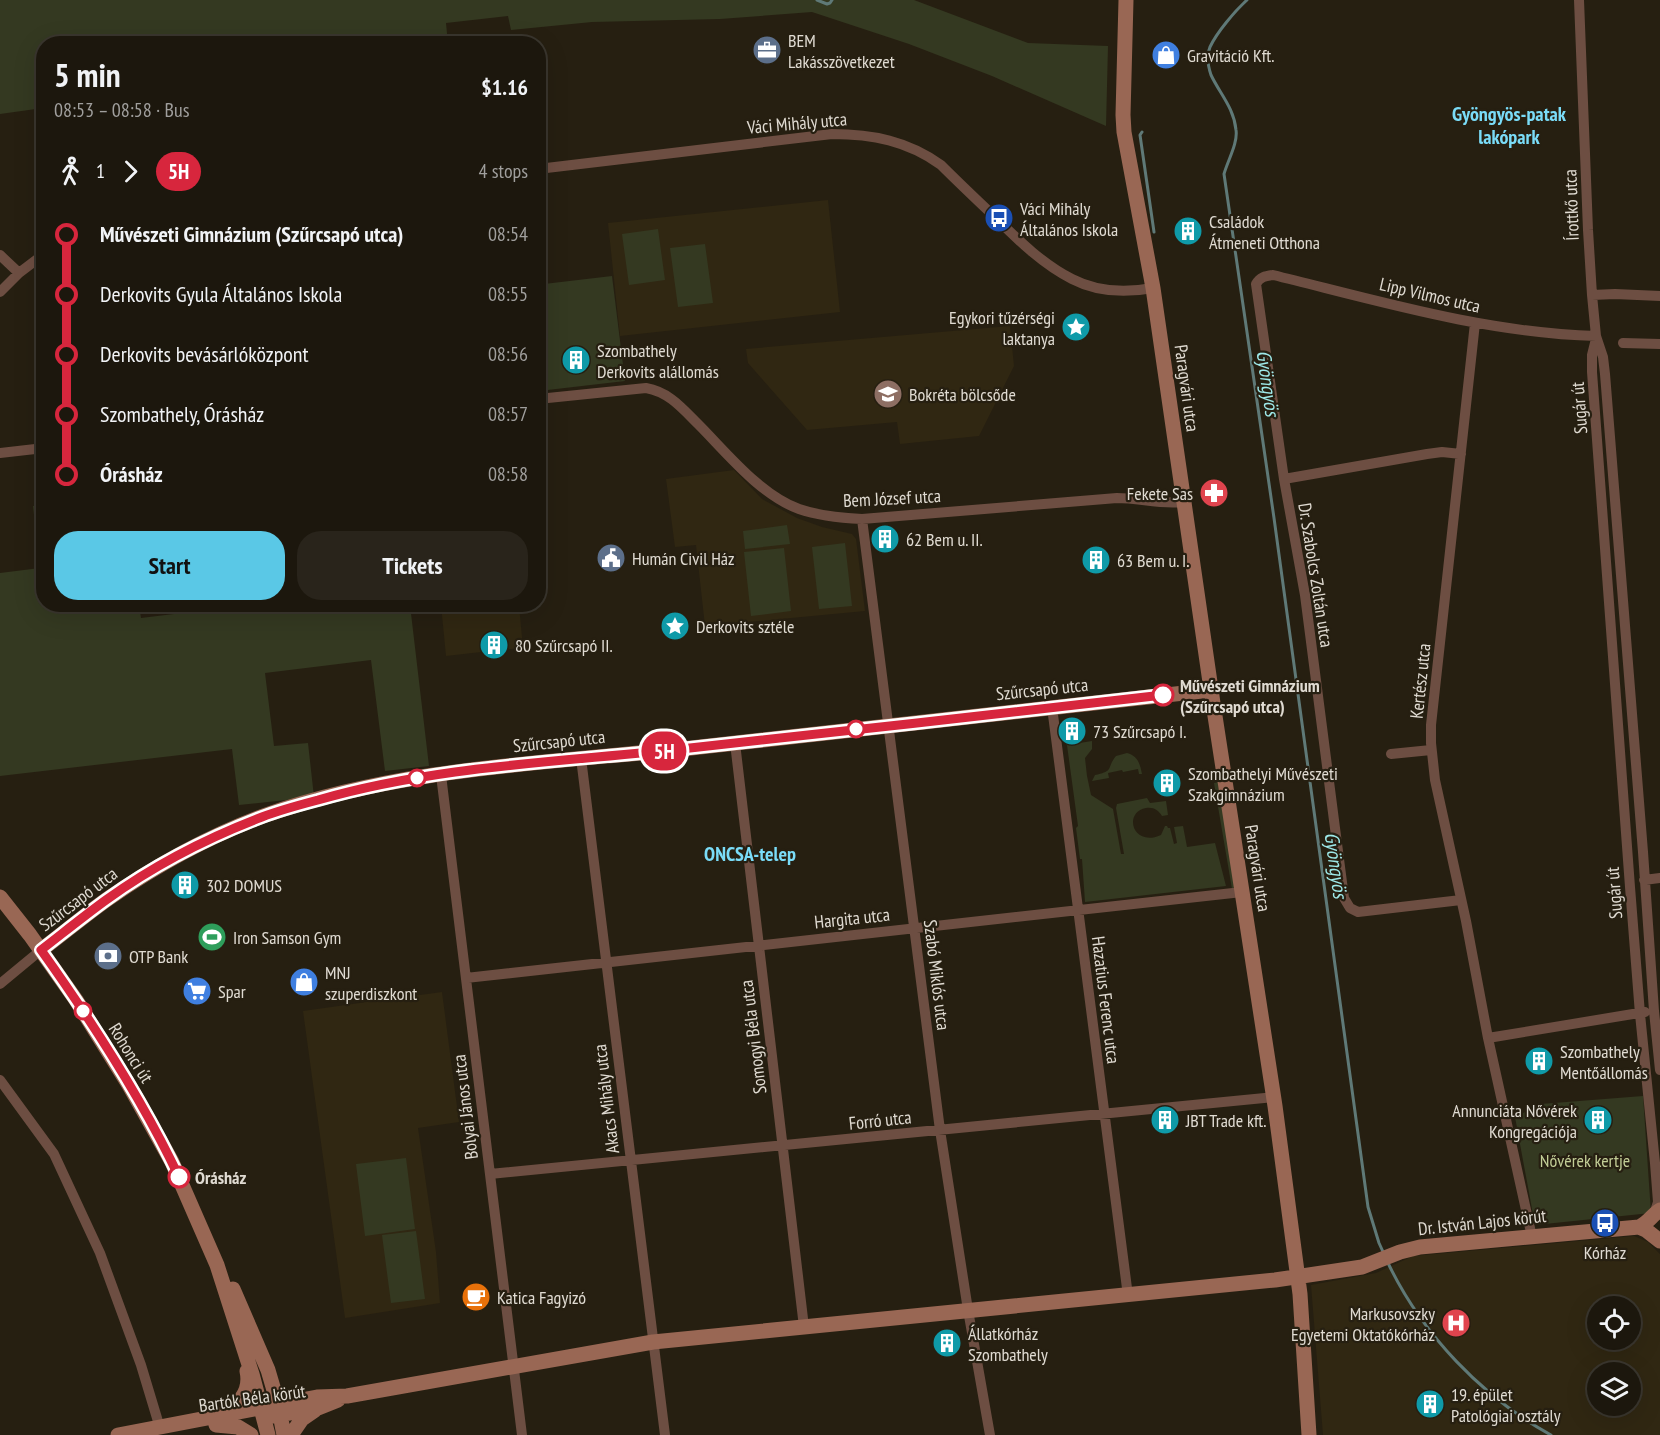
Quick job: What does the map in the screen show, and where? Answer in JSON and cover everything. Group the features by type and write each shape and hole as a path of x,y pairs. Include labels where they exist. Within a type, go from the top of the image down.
{"street":[{"name":"Paragvári utca","path":"1126,0 1124,132 1153,288 1211,690 1274,1097 1298,1276 1309,1435"},
{"name":"Írottkő utca","path":"1579,0 1588,230 1596,336"},
{"name":"Váci Mihály utca","path":"546,168 832,134 868,135 903,144 930,157 1020,241 1053,268 1073,279 1112,291 1132,292 1153,288"},
{"path":"0,255 19,273"},
{"path":"0,292 36,260"},
{"name":"Lipp Vilmos utca","path":"1259,279 1272,276 1475,323 1596,336"},
{"name":"Dr. Szabolcs Zoltán utca","path":"1259,279 1256,291 1284,479 1305,596 1344,898 1350,908 1358,912 1461,900"},
{"path":"1592,295 1660,296"},
{"name":"Kertész utca","path":"1475,323 1431,725 1431,750 1435,780 1488,1038 1532,1237"},
{"name":"Sugár út","path":"1596,336 1603,357 1606,386 1660,1070"},
{"name":"Sugár út","path":"1596,336 1592,355 1593,383 1640,1014 1657,1162 1658,1202 1651,1217"},
{"path":"1623,343 1660,344"},
{"name":"Bem József utca","path":"546,398 646,388 662,392 677,402 753,479 784,502 812,513 862,519 1117,498 1170,503 1184,502"},
{"path":"0,453 36,449"},
{"path":"1284,479 1426,454 1442,452 1461,454"},
{"name":"Szabó Miklós utca","path":"862,519 940,1131 990,1435"},
{"name":"Szűrcsapó utca","path":"0,984 108,898 176,857 264,816 334,795 404,780 506,766 1211,690"},
{"name":"Hazatius Ferenc utca","path":"1052,707 1128,1296"},
{"name":"Somogyi Béla utca","path":"735,743 804,1328"},
{"path":"1391,754 1431,750"},
{"name":"Akacs Mihály utca","path":"581,758 665,1435"},
{"name":"Bolyai János utca","path":"441,775 522,1435"},
{"path":"1644,880 1660,878"},
{"name":"Hargita utca","path":"466,978 1242,892"},
{"name":"Rohonci út","path":"0,897 76,1000 172,1162 218,1265 268,1435"},
{"path":"1488,1038 1657,1010"},
{"path":"0,1080 54,1154 100,1252 141,1365 160,1428"},
{"name":"Forró utca","path":"490,1174 1274,1097"},
{"path":"1651,1217 1658,1240"},
{"name":"Dr. István Lajos körút","path":"804,1328 1128,1296 1298,1276 1362,1267 1420,1247 1532,1237 1651,1217"},
{"name":"Rohonci út","path":"208,1241 231,1284 268,1370 284,1435"},
{"path":"235,1321 248,1375 247,1385 240,1402 219,1419 251,1435"},
{"name":"Bartók Béla körút","path":"118,1435 317,1403 653,1342 804,1328"},
{"path":"268,1370 273,1378 284,1387 317,1403 291,1435"}],"shaded area":[{"path":"828,200 840,312 620,336 608,223"},
{"name":"Bokréta bölcsőde","path":"1010,326 1014,366 979,436 900,444 897,422 807,430 748,363 746,349"},
{"path":"734,470 762,499 797,518 852,534 856,539 865,611 705,626 696,545 675,547 666,479"},
{"path":"442,612 520,612 523,648 500,650 498,639 489,641 490,651 446,656"},
{"path":"442,992 459,1122 418,1128 436,1252 440,1303 345,1318 303,1011 381,1000 381,997 397,995 398,998"},
{"name":"Markusovszky Egyetemi Oktatókórház","path":"1634,1236 1648,1242 1660,1254 1660,1435 1323,1435 1311,1285 1376,1273 1413,1256"}],"green space":[{"path":"0,0 914,0 1028,43 1108,46 1106,126 992,76 909,44 812,12 720,19 592,22 511,30 508,16 446,23 447,36 36,36 36,109 0,114"},
{"path":"658,229 665,280 629,285 622,234"},
{"path":"705,244 713,303 678,307 670,248"},
{"path":"612,276 625,381 546,390 546,284"},
{"path":"33,506 36,506 36,533"},
{"path":"787,525 790,544 745,549 743,531"},
{"path":"845,543 852,606 819,609 812,547"},
{"path":"784,548 791,611 751,616 744,552"},
{"path":"36,568 36,612 140,612 141,618 191,612 411,612 429,766 385,771 371,660 265,673 274,746 308,743 314,797 239,805 232,749 0,776 0,573"},
{"path":"1092,741 1092,749 1085,758 1091,795 1113,809 1121,854 1124,854 1117,804 1147,798 1150,803 1166,801 1168,815 1162,816 1151,808 1139,811 1133,822 1137,833 1151,838 1161,835 1167,826 1170,828 1174,844 1177,843 1174,827 1183,826 1187,847 1215,843 1226,886 1085,902 1082,859 1080,859 1067,745"},
{"path":"1127,753 1138,761 1142,774 1139,774 1138,769 1123,772 1122,770 1108,773 1109,778 1092,781 1095,775 1108,770 1116,756"},
{"path":"1218,782 1235,886 1232,889 1214,783"},
{"name":"Nővérek kertje","path":"1643,1096 1651,1213 1535,1225 1515,1117 1541,1104"},
{"path":"406,1158 415,1229 365,1236 356,1164"},
{"path":"416,1231 425,1299 391,1303 382,1235"}],"waterway":[{"path":"817,0 827,4 832,0"},
{"name":"Gyöngyös","path":"1247,0 1213,41 1208,61 1211,75 1235,122 1234,146 1224,174 1274,518 1368,1207 1384,1254"},
{"path":"1142,132 1140,135 1154,232"},
{"name":"Gyöngyös","path":"1388,1263 1418,1314 1456,1361 1501,1402 1551,1435"}],"bus line":[{"name":"5H","path":"179,1177 129,1086 76,1000 41,950 108,898 205,842 264,816 334,795 404,780 506,766 671,750 1163,695"}],"place":[{"name":"BEM Lakásszövetkezet","path":"767,50"},
{"name":"Gravitáció Kft.","path":"1166,55"},
{"name":"Váci Mihály Általános Iskola","path":"999,218"},
{"name":"Családok Átmeneti Otthona","path":"1188,231"},
{"name":"Egykori tűzérségi laktanya","path":"1076,327"},
{"name":"Szombathely Derkovits alállomás","path":"576,360"},
{"name":"Bokréta bölcsőde","path":"888,394"},
{"name":"Fekete Sas","path":"1214,493"},
{"name":"62 Bem u. II.","path":"885,539"},
{"name":"Humán Civil Ház","path":"611,558"},
{"name":"63 Bem u. I.","path":"1096,560"},
{"name":"Derkovits sztéle","path":"675,626"},
{"name":"80 Szűrcsapó II.","path":"494,645"},
{"name":"Művészeti Gimnázium (Szűrcsapó utca)","path":"1163,695"},
{"name":"73 Szűrcsapó I.","path":"1072,731"},
{"name":"Szombathelyi Művészeti Szakgimnázium","path":"1167,783"},
{"name":"302 DOMUS","path":"185,885"},
{"name":"Iron Samson Gym","path":"212,937"},
{"name":"OTP Bank","path":"108,956"},
{"name":"MNJ szuperdiszkont","path":"304,982"},
{"name":"Spar","path":"197,991"},
{"name":"Szombathely Mentőállomás","path":"1539,1061"},
{"name":"JBT Trade kft.","path":"1165,1120"},
{"name":"Annunciáta Nővérek Kongregációja","path":"1598,1120"},
{"name":"Órásház","path":"179,1177"},
{"name":"Kórház","path":"1605,1223"},
{"name":"Katica Fagyizó","path":"476,1297"},
{"name":"Markusovszky Egyetemi Oktatókórház","path":"1456,1323"},
{"name":"Állatkórház Szombathely","path":"947,1343"},
{"name":"19. épület Patológiai osztály","path":"1430,1404"}],"district":[{"name":"Gyöngyös-patak lakópark","path":"1509,126"},
{"name":"ONCSA-telep","path":"750,854"}]}
